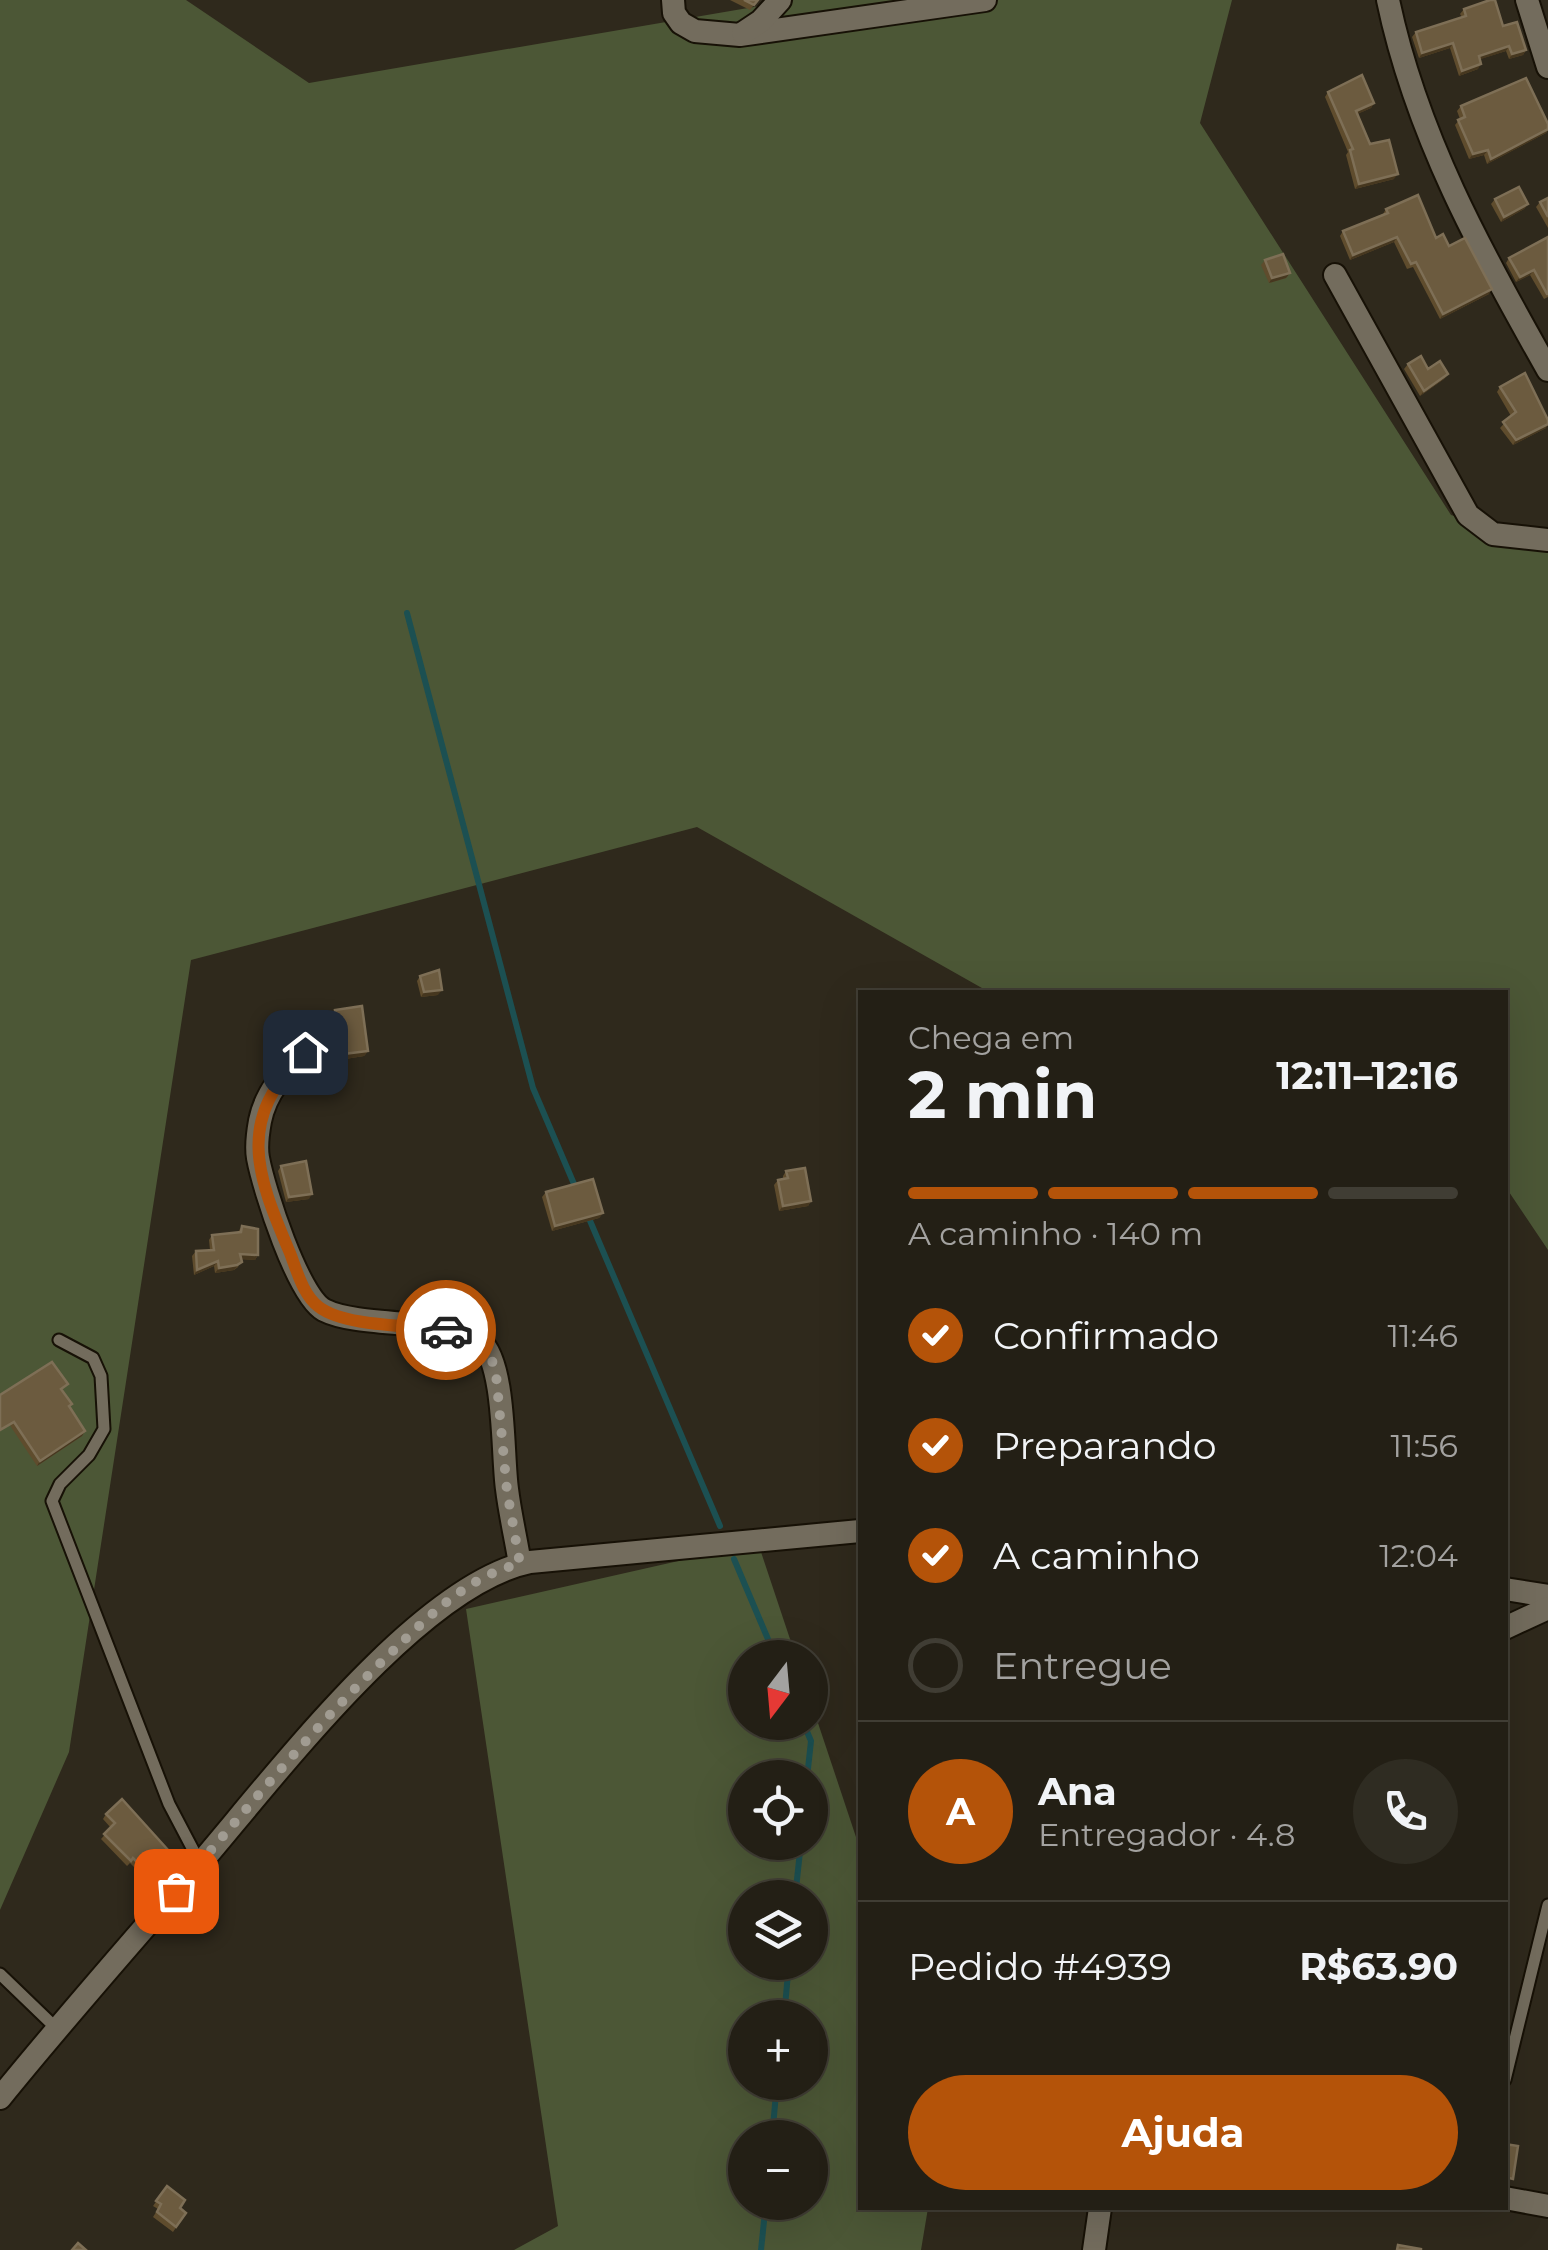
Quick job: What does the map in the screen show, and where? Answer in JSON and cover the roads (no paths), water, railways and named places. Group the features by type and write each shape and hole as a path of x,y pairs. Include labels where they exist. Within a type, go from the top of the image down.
{"street":[{"path":"673,0 674,14 695,31 740,35 985,0"},
{"path":"740,35 780,0"},
{"path":"1388,0 1418,109 1476,242 1548,370"},
{"path":"1526,0 1548,66"},
{"path":"1335,275 1468,514 1493,534 1548,540"},
{"path":"305,1052 281,1075 266,1100 258,1155 278,1225 306,1292 329,1313 462,1332 479,1339 490,1354 496,1374 507,1491 520,1564"},
{"path":"0,2098 56,2028 349,1693 437,1608 484,1578 520,1564 858,1531"},
{"path":"1508,1589 1548,1596"},
{"path":"1508,1627 1548,1608"},
{"path":"1508,2199 1548,2206"},
{"path":"1094,2250 1100,2210"}],"lane":[{"path":"59,1340 93,1358 101,1376 104,1429 89,1455 60,1484 52,1502 168,1804 200,1863"},
{"path":"1508,2068 1548,1905"},
{"path":"0,1974 56,2028"}],"waterway":[{"path":"407,613 533,1088 577,1191"},
{"path":"588,1216 720,1526"},
{"path":"734,1559 768,1640"},
{"path":"809,1760 811,1740"},
{"path":"797,1880 799,1860"},
{"path":"786,2000 787,1980"},
{"path":"774,2120 775,2100"},
{"path":"761,2250 764,2220"}]}
